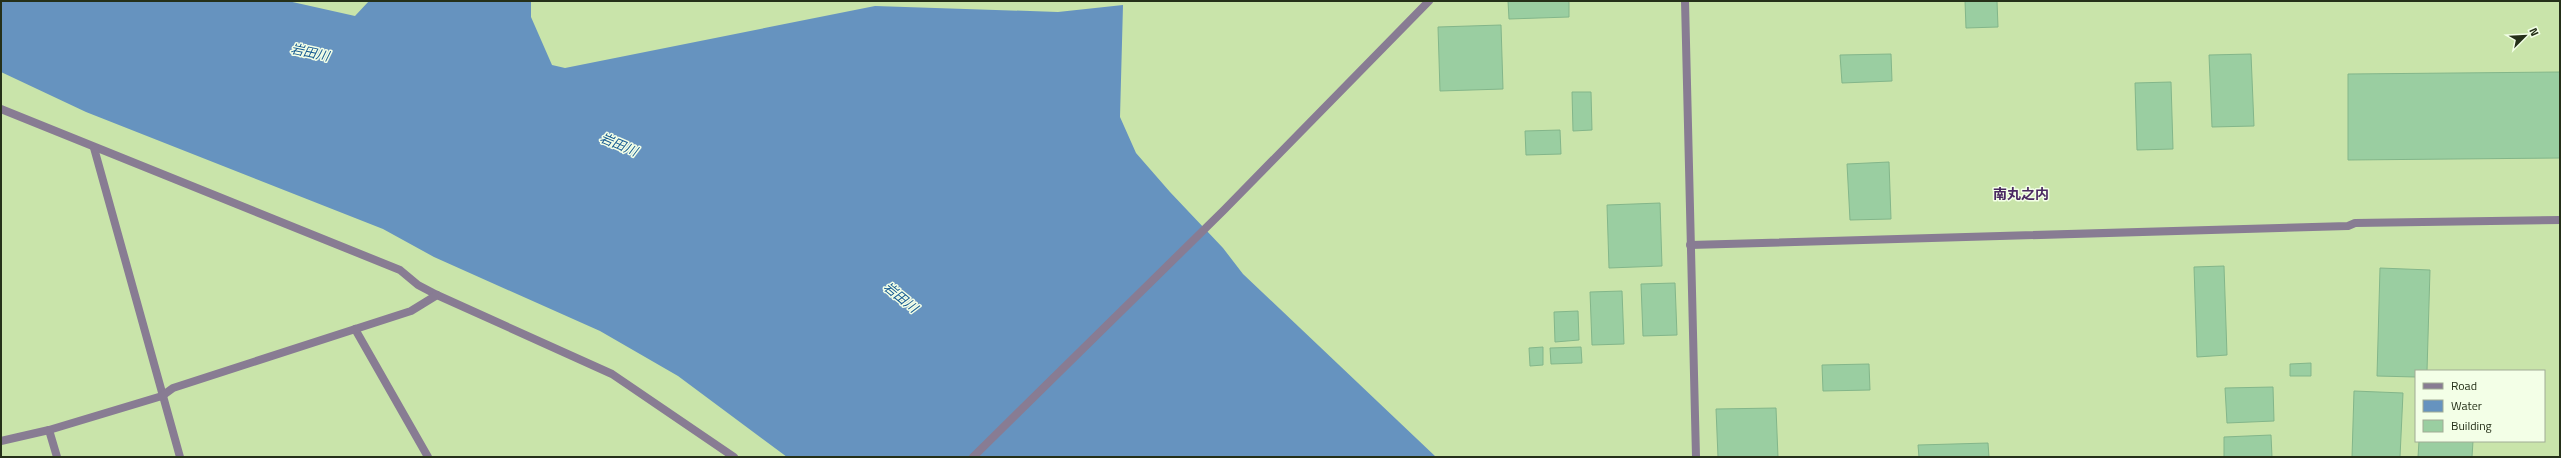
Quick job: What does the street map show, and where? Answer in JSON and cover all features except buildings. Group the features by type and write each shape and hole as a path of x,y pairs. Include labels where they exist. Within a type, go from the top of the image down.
{"street":[{"path":"973,457 1224,210 1429,1"},
{"path":"1685,1 1696,457"},
{"path":"1,109 94,148 400,270 418,285 437,295 612,374 734,457"},
{"path":"94,148 180,457"},
{"path":"1690,245 2348,226 2355,223 2560,220"},
{"path":"1,441 49,430 162,396 173,388 410,311 437,295"},
{"path":"355,329 428,457"},
{"path":"49,430 57,457"}],"water":[{"name":"岩田川","path":"1,1 288,1 355,16 369,1 531,1 531,17 552,65 565,68 875,6 1058,12 1123,5 1120,117 1136,153 1170,192 1223,248 1243,274 1436,457 787,457 678,376 600,331 434,257 383,229 86,112 1,72"}],"district":[{"name":"南丸之内","path":"2021,194"}]}
